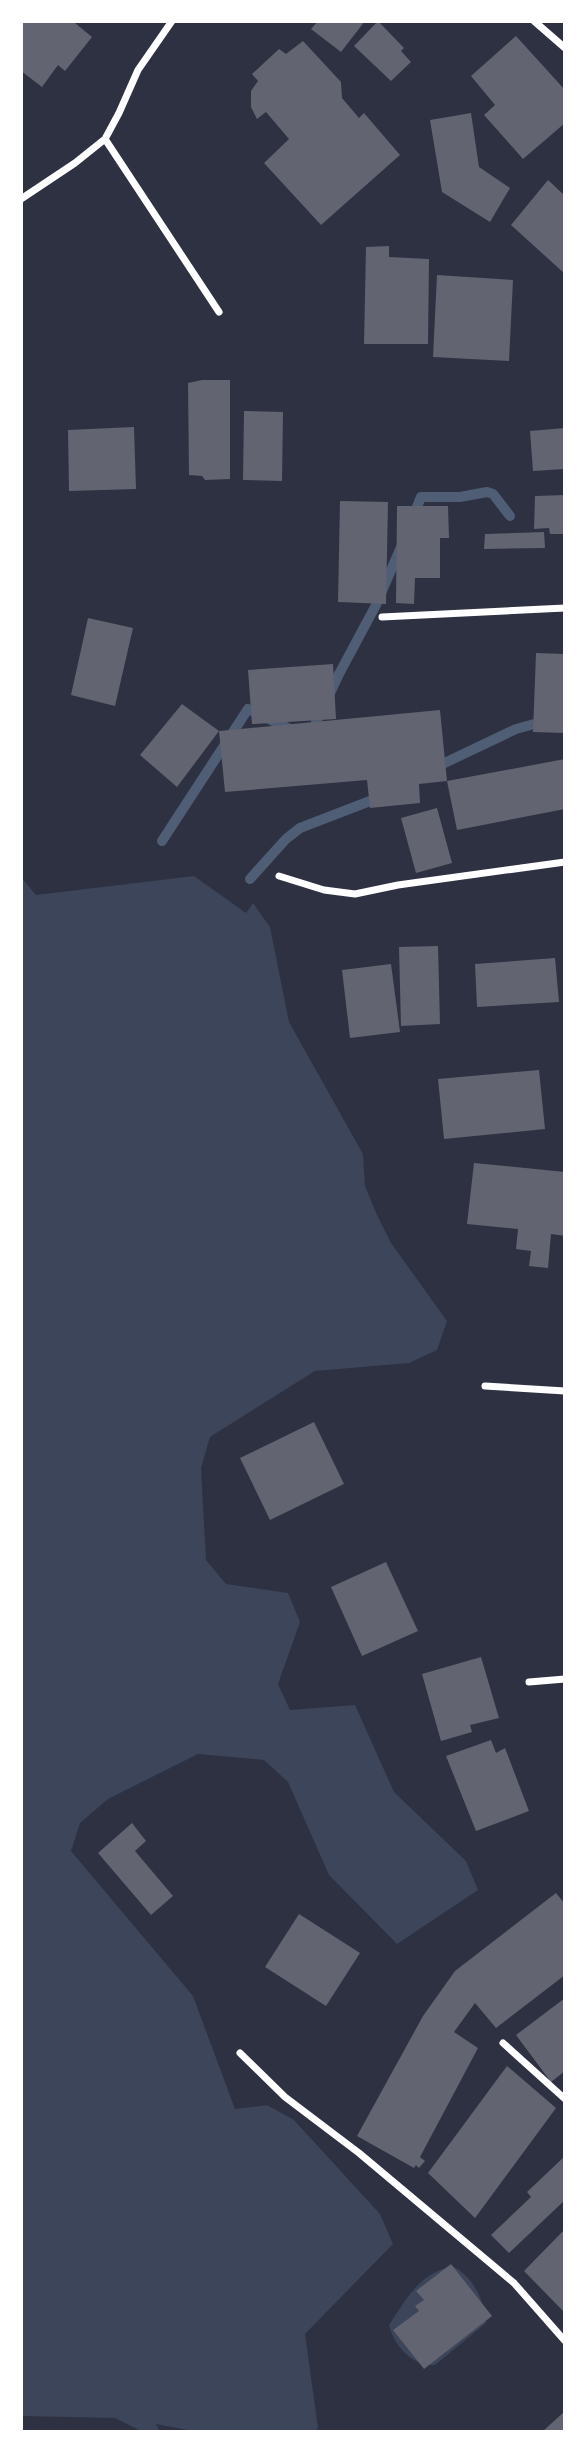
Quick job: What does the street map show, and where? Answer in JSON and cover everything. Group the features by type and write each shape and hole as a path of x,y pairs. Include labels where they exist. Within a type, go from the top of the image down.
{"street":[{"path":"21,199 105,139 138,70 172,21"},
{"path":"534,21 565,48"},
{"path":"105,139 219,312"},
{"path":"382,617 565,608"},
{"path":"279,876 324,890 355,894 398,885 565,862"},
{"path":"485,1386 565,1391"},
{"path":"529,1682 565,1679"},
{"path":"503,2043 565,2099"},
{"path":"240,2053 285,2097 359,2153 514,2283 565,2341"}],"shaded area":[{"path":"194,876 246,913 253,903 270,927 289,1022 363,1154 365,1186 391,1243 447,1321 437,1350 409,1363 315,1371 210,1437 201,1468 206,1560 226,1584 288,1593 300,1622 278,1684 290,1710 355,1705 394,1792 466,1861 478,1890 397,1944 329,1875 288,1782 264,1760 198,1754 108,1799 80,1823 71,1851 193,1996 235,2109 267,2105 294,2120 380,2214 393,2244 305,2334 318,2428 314,2432 198,2432 156,2424 160,2432 143,2432 115,2418 21,2416 21,877 36,895"},
{"path":"452,2266 472,2283 483,2306 486,2323 435,2365 419,2363 400,2347 389,2325 422,2281"}],"building":[{"path":"21,21 77,21 75,23 92,37 65,71 58,65 42,87 21,71"},
{"path":"318,21 365,21 341,52 311,29"},
{"path":"378,21 404,48 401,51 411,62 391,81 354,46"},
{"path":"516,36 565,90 565,123 523,159 484,115 495,105 471,76"},
{"path":"303,41 341,82 342,98 359,118 364,113 400,155 321,225 264,163 289,139 266,112 257,119 251,107 251,91 258,81 252,74 279,49 286,54"},
{"path":"471,113 479,167 510,188 490,222 442,192 430,120"},
{"path":"548,180 563,194 565,192 565,274 511,225"},
{"path":"389,246 389,257 429,259 428,344 364,344 366,247"},
{"path":"437,275 513,280 509,361 433,357"},
{"path":"230,380 230,479 205,480 202,476 189,475 188,383"},
{"path":"244,411 283,412 282,481 243,480"},
{"path":"134,427 136,489 69,491 68,430"},
{"path":"565,428 565,469 533,471 530,431"},
{"path":"565,495 565,534 550,534 549,528 534,529 535,496"},
{"path":"340,501 388,502 386,604 338,602"},
{"path":"397,506 448,506 449,538 440,538 440,578 415,578 414,604 396,603"},
{"path":"544,532 545,548 484,549 485,534"},
{"path":"88,618 133,628 115,706 71,695"},
{"path":"536,653 565,654 565,733 533,732"},
{"path":"333,664 336,719 252,724 248,670"},
{"path":"182,704 219,731 177,787 140,755"},
{"path":"440,710 447,781 419,784 420,803 370,808 367,780 225,792 219,731"},
{"path":"565,759 565,809 457,830 447,781"},
{"path":"437,808 452,863 416,873 401,818"},
{"path":"438,946 440,1024 401,1026 399,947"},
{"path":"555,958 559,1002 477,1007 475,964"},
{"path":"391,964 400,1032 350,1038 342,970"},
{"path":"539,1070 545,1129 444,1139 438,1079"},
{"path":"474,1163 565,1172 565,1236 551,1234 548,1268 529,1266 531,1251 516,1249 518,1229 467,1224"},
{"path":"314,1422 344,1484 270,1520 240,1458"},
{"path":"386,1562 418,1631 362,1656 331,1587"},
{"path":"481,1657 499,1718 470,1725 472,1732 441,1741 422,1674"},
{"path":"491,1740 496,1753 505,1748 529,1811 476,1831 446,1756"},
{"path":"132,1823 146,1841 135,1851 173,1896 151,1915 98,1853"},
{"path":"556,1893 565,1904 565,1975 496,2028 475,2003 454,2032 478,2048 420,2157 425,2161 419,2168 416,2165 414,2168 357,2136 423,2016 455,1971"},
{"path":"299,1914 360,1953 326,2006 265,1967"},
{"path":"565,1998 565,2071 551,2082 516,2035"},
{"path":"507,2066 556,2108 475,2218 428,2173"},
{"path":"565,2156 565,2200 509,2253 491,2235 531,2197 527,2192"},
{"path":"565,2229 565,2313 524,2271"},
{"path":"451,2264 492,2316 424,2369 393,2330 419,2311 415,2306 424,2300 416,2291"},
{"path":"565,2411 565,2432 542,2432"}],"waterway":[{"path":"412,519 421,497 460,497 487,492 493,494 510,516"},
{"path":"311,733 376,605 401,547"},
{"path":"162,841 248,709 292,730"},
{"path":"434,768 516,729 556,718 565,711"},
{"path":"250,879 286,839 300,828 383,796"}]}
